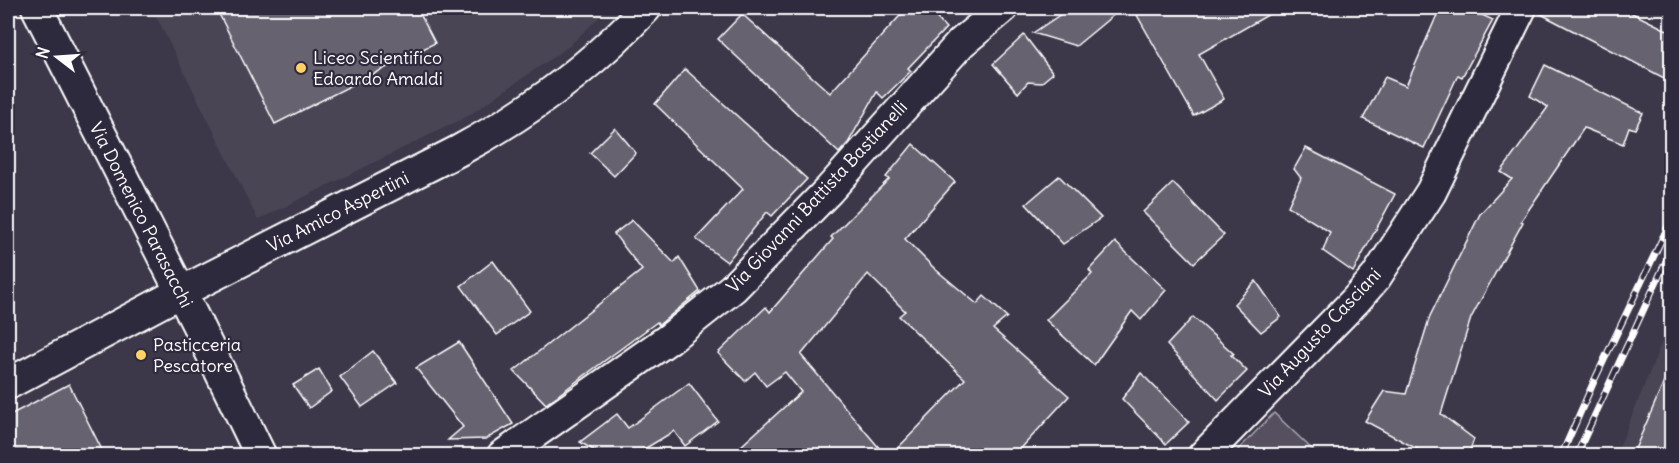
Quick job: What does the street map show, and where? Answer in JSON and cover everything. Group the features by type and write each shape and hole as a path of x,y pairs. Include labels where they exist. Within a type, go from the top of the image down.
{"street":[{"name":"Via Domenico Parasacchi","path":"37,8 261,456"},
{"name":"Via Amico Aspertini","path":"8,384 180,292 490,133 588,62 646,8"},
{"name":"Via Giovanni Battista Bastianelli","path":"502,456 670,339 733,288 814,206 961,43 1003,8"},
{"name":"Via Augusto Casciani","path":"1203,456 1376,278 1431,192 1521,8"}],"shaded area":[{"path":"152,8 609,8 568,47 468,116 258,220"},
{"path":"1671,319 1671,455 1616,455"},
{"path":"1274,413 1316,453 1314,455 1233,455"}],"building":[{"name":"Liceo Scientifico Edoardo Amaldi","path":"216,8 417,8 435,43 275,124"},
{"path":"907,8 927,8 946,28 908,68 911,71 883,98 877,92 848,143 839,153 718,39 742,14 830,93"},
{"path":"1070,8 1122,8 1076,46 1033,33"},
{"path":"1133,8 1280,8 1199,54 1224,99 1194,116"},
{"path":"1440,8 1467,8 1493,20 1462,77 1458,75 1424,148 1363,119 1385,77 1406,86"},
{"path":"1538,8 1622,8 1671,32 1671,61 1664,78 1537,12"},
{"path":"1024,35 1053,73 1041,83 1028,82 1018,93 993,64"},
{"path":"1545,65 1643,113 1635,129 1629,127 1623,144 1584,128 1521,221 1523,222 1471,318 1441,414 1474,439 1468,456 1430,456 1365,421 1384,391 1406,394 1430,316 1480,214 1512,179 1501,172 1548,107 1530,96"},
{"path":"685,69 807,179 772,216 767,212 727,262 696,239 743,189 655,104"},
{"path":"615,128 636,153 614,176 590,153"},
{"path":"913,144 955,182 905,239 935,269 977,304 984,296 1007,317 993,329 1069,396 1014,456 890,456 965,379 899,316 905,311 868,274 801,355 886,456 730,456 801,392 785,372 766,386 755,372 745,381 718,353 766,307 770,312 833,239 831,237 889,179 886,177"},
{"path":"1306,148 1395,194 1353,272 1323,251 1330,232 1288,206 1301,178 1294,169"},
{"path":"1059,176 1101,218 1063,244 1026,204"},
{"path":"1173,183 1224,235 1194,263 1143,212"},
{"path":"632,220 674,263 679,257 700,291 659,325 657,322 546,404 514,371 642,270 614,234"},
{"path":"1115,242 1166,290 1141,320 1132,311 1094,365 1046,320 1092,274 1089,270"},
{"path":"493,261 530,311 497,335 461,286"},
{"path":"1256,281 1281,317 1261,332 1234,304"},
{"path":"1193,317 1234,354 1231,355 1247,371 1218,400 1167,345"},
{"path":"459,342 513,424 486,439 448,440 463,427 416,368"},
{"path":"373,351 397,383 362,407 340,377"},
{"path":"1671,366 1671,456 1632,456"},
{"path":"319,369 332,391 309,408 293,385"},
{"path":"1141,373 1189,422 1166,444 1122,399"},
{"path":"689,383 718,421 685,446 674,431 633,456 603,456 580,442 617,414 628,428"},
{"path":"69,384 105,456 8,456 8,416"}],"railway":[{"path":"1561,456 1672,218"},
{"path":"1576,456 1672,248"}],"place":[{"name":"Liceo Scientifico Edoardo Amaldi","path":"301,68"},
{"name":"Pasticceria Pescatore","path":"141,355"}]}
